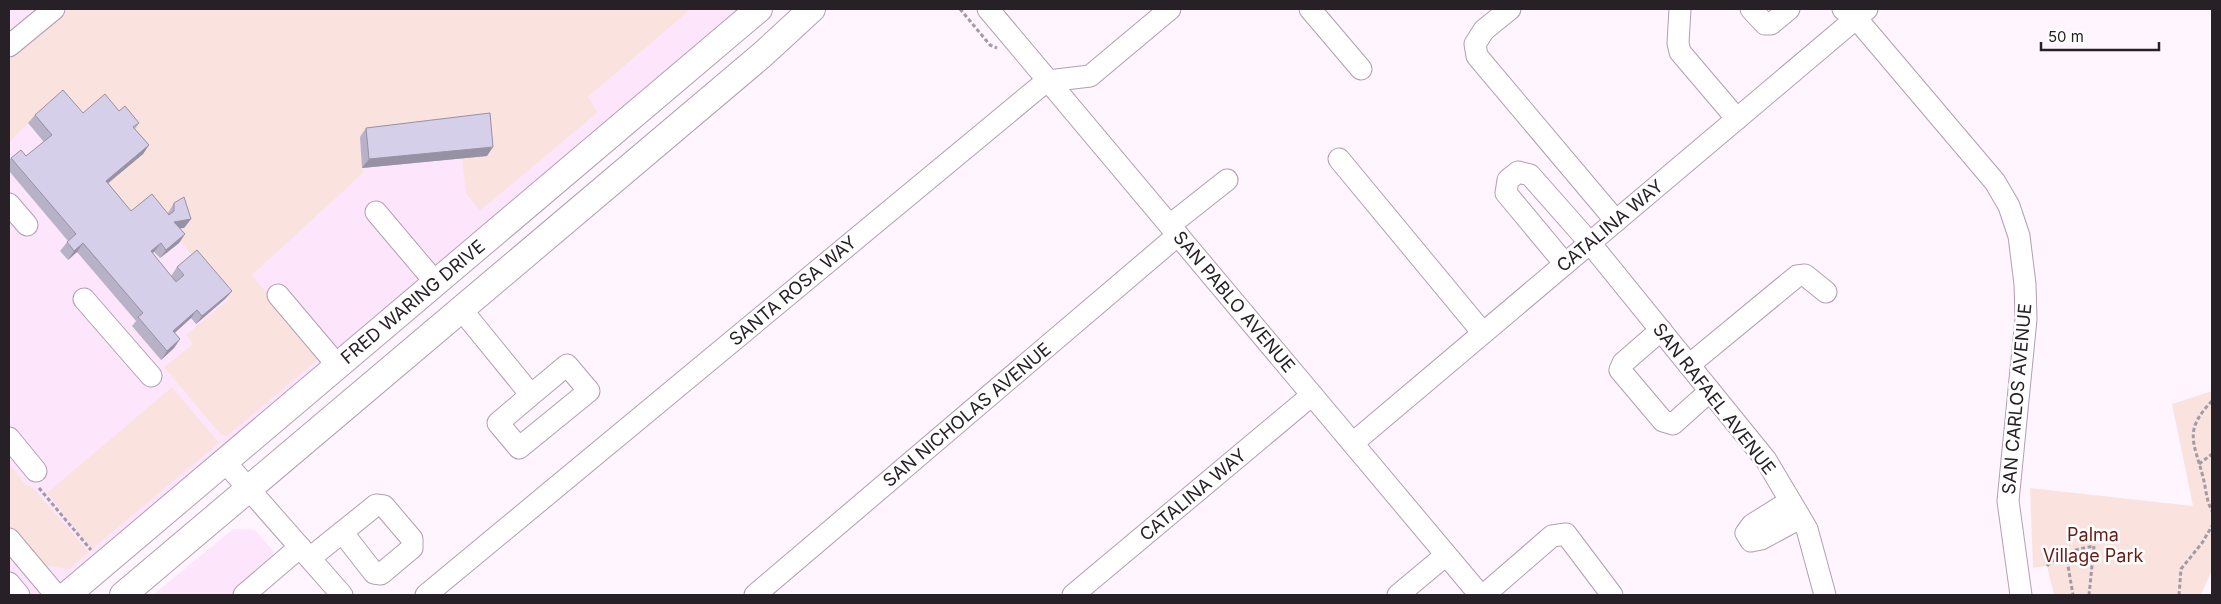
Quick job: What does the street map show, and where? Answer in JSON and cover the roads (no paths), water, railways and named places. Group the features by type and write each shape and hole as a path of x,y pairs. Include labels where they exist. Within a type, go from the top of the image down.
{"main road":[{"name":"FRED WARING DRIVE","path":"67,595 758,9"},
{"name":"FRED WARING DRIVE","path":"123,595 762,55 812,9"}],"street":[{"path":"9,46 54,9"},
{"name":"SAN PABLO AVENUE","path":"988,9 1482,595"},
{"path":"1048,81 1090,76 1170,9"},
{"path":"1310,9 1361,69"},
{"path":"1510,9 1484,30 1475,44 1477,56 1616,221"},
{"path":"1680,9 1678,42 1680,52 1737,119"},
{"path":"1751,9 1764,24 1771,24 1789,9"},
{"name":"CATALINA WAY","path":"1352,443 1737,119 1856,12"},
{"name":"SAN CARLOS AVENUE","path":"1856,12 1995,182 2009,206 2019,236 2026,320 2008,500 2022,595"},
{"name":"SANTA ROSA WAY","path":"426,595 1048,81"},
{"path":"1339,159 1483,333"},
{"name":"SAN RAFAEL AVENUE","path":"1565,264 1506,193 1508,180 1518,172 1530,175 1590,243 1766,460 1807,529 1825,595"},
{"name":"SAN NICHOLAS AVENUE","path":"755,595 1174,230 1227,180"},
{"path":"9,204 27,225"},
{"path":"376,212 436,283"},
{"path":"1689,365 1797,276 1805,275 1826,292"},
{"path":"278,295 338,366"},
{"path":"84,299 150,376"},
{"path":"461,309 532,395"},
{"path":"1661,330 1623,362 1620,370 1663,421 1672,424 1710,391"},
{"name":"CATALINA WAY","path":"1073,595 1312,395"},
{"path":"9,438 35,477"},
{"path":"225,462 342,595"},
{"path":"1757,532 1795,509"},
{"path":"244,595 305,553 342,532"},
{"path":"1482,595 1552,536 1566,534 1612,595"},
{"path":"9,539 56,595"},
{"path":"1398,595 1446,554"},
{"path":"9,583 19,595"}],"park label":[{"name":"Palma Village Park","path":"2093,545"}]}
